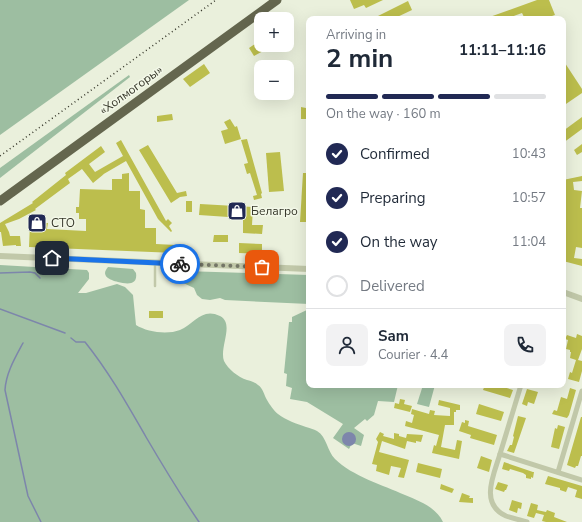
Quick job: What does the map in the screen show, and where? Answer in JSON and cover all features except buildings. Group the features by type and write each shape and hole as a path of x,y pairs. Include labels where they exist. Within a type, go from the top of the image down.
{"highway":[{"name":"«Холмогоры»","path":"2,200 277,0"}],"street":[{"path":"0,256 306,269"},
{"path":"566,293 582,299"},
{"path":"520,388 490,488 490,497 494,506 500,512 527,522"},
{"path":"558,472 582,390"},
{"path":"500,454 582,480"}],"lane":[{"path":"155,262 155,286"}],"green space":[{"path":"0,0 189,0 0,135"},
{"path":"129,75 130,77 0,178 0,168"},
{"path":"0,265 87,270 89,273 89,279 78,293 86,293 117,284 125,287 133,295 136,325 151,331 175,332 203,315 214,314 220,316 226,324 227,330 223,349 224,361 237,375 260,386 268,402 277,413 299,425 317,431 325,440 332,456 342,465 368,480 427,505 436,512 443,522 0,522"},
{"path":"108,267 133,269 136,273 135,280 131,283 121,283 112,280 107,277 105,273"},
{"path":"183,271 306,275 306,304 225,300 220,298 210,300 202,299 197,295 194,288 179,281 178,274"},
{"path":"306,310 306,388 397,388 394,402 378,401 374,415 367,421 365,419 354,428 364,435 361,446 352,443 349,449 333,438 343,424 307,402 290,399 292,388 286,386 287,374 284,373 289,322 292,322 292,317"},
{"path":"422,388 434,388 429,407 417,404"}],"water":[{"path":"346,432 352,432 356,436 356,442 352,446 346,446 342,442 342,436"}],"waterway":[{"path":"0,273 30,272 35,273 40,278"},
{"path":"0,309 65,333"},
{"path":"71,338 76,342 85,342 102,365 199,522"},
{"path":"23,343 9,372 5,390 28,496 41,522"}],"railway":[{"path":"0,156 216,0"}],"way so far":[{"path":"180,264 262,267"}],"place":[{"name":"Белагро","path":"237,211"},
{"name":"СТО","path":"37,223"}],"route":[{"path":"52,258 180,264"}]}
